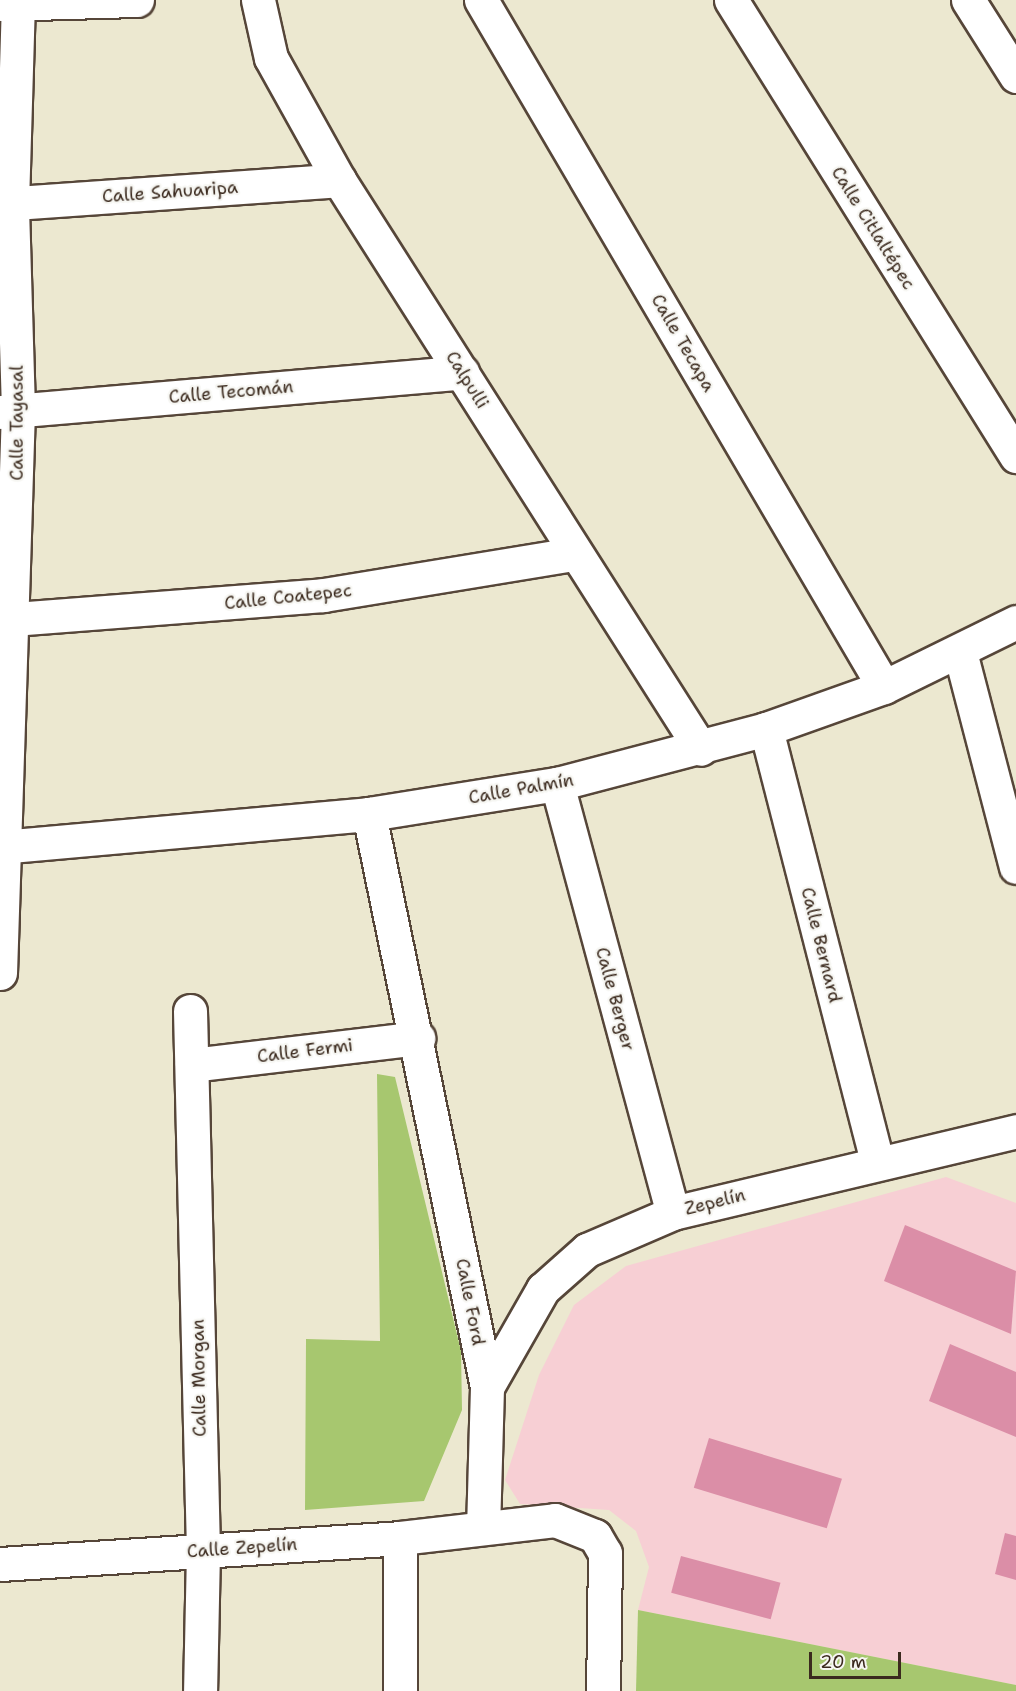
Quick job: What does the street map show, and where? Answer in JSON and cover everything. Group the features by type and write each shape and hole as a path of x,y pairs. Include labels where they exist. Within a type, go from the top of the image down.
{"street":[{"path":"12,2 137,0"},
{"name":"Calpulli","path":"258,0 271,58 339,180 462,372 574,554 700,749"},
{"name":"Calle Tecapa","path":"482,0 884,687"},
{"name":"Calle Citlaltépec","path":"731,0 1016,456"},
{"path":"968,0 1016,76"},
{"name":"Calle Tayasal","path":"0,973 9,411 6,204 12,2"},
{"name":"Calle Sahuaripa","path":"6,204 339,180"},
{"name":"Calle Tecomán","path":"9,411 462,372"},
{"name":"Calle Coatepec","path":"7,619 322,595 574,554"},
{"name":"Calle Palmín","path":"2,847 369,814 557,784 700,749 766,729 884,687 960,652 1016,622"},
{"path":"960,652 1016,867"},
{"name":"Calle Bernard","path":"766,729 877,1160"},
{"name":"Calle Berger","path":"557,784 672,1213"},
{"name":"Calle Ford","path":"369,814 418,1038 487,1387 483,1526"},
{"name":"Calle Morgan","path":"190,1011 203,1551 200,1691"},
{"name":"Calle Fermi","path":"192,1065 418,1038"},
{"name":"Zepelín","path":"487,1387 523,1317 567,1265 587,1250 672,1213 877,1160 1016,1131"},
{"path":"483,1526 555,1520 595,1536 607,1566 603,1691"},
{"name":"Calle Zepelín","path":"0,1564 400,1538 483,1526"},
{"path":"400,1538 400,1691"}],"shaded area":[{"path":"946,1177 1016,1203 1016,1685 638,1610 649,1567 636,1531 609,1510 520,1504 505,1480 539,1375 574,1305 626,1266"}],"green space":[{"path":"377,1074 395,1077 461,1351 462,1410 424,1501 305,1510 306,1339 380,1341"},
{"path":"638,1610 1016,1685 1016,1691 636,1691"}],"building":[{"path":"905,1225 1016,1271 1011,1334 884,1281"},
{"path":"950,1344 1016,1372 1016,1437 929,1401"},
{"path":"709,1438 842,1479 827,1528 694,1488"},
{"path":"1005,1533 1016,1536 1016,1580 995,1574"},
{"path":"681,1556 780,1583 771,1619 671,1593"}]}
